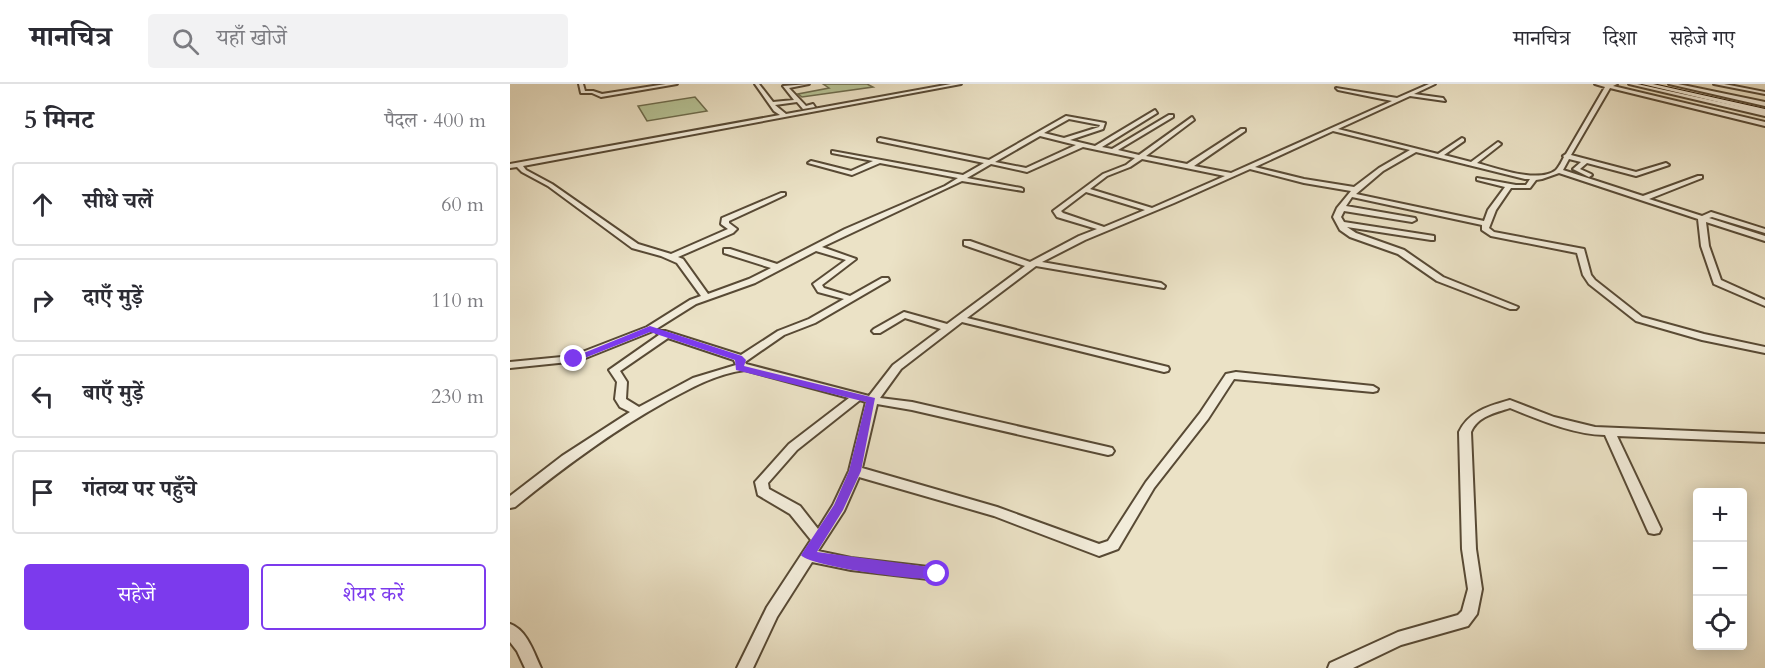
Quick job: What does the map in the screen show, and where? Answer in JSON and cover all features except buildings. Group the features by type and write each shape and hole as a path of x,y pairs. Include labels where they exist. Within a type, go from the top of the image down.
{"main road":[{"path":"1645,84 1765,109"},
{"path":"1658,84 1765,109"}],"street":[{"path":"581,84 583,92 593,92 601,96 675,84"},
{"path":"757,84 771,103 785,116"},
{"path":"807,84 784,87 805,108 921,87 915,84"},
{"path":"510,166 959,84"},
{"path":"745,668 772,612 839,507 855,471 872,400 897,367 1032,264 1103,229 1232,175 1433,84"},
{"path":"1597,84 1611,85 1765,124"},
{"path":"1631,84 1765,109"},
{"path":"1671,84 1765,109"},
{"path":"1716,84 1765,93"},
{"path":"1559,171 1611,85"},
{"path":"1338,89 1397,100"},
{"path":"1346,98 1357,93"},
{"path":"1410,94 1443,100"},
{"path":"771,103 794,99"},
{"path":"1096,148 1155,112"},
{"path":"510,365 574,359 650,329 706,297 752,281 992,164 1068,116 1103,124 1101,128 1064,140"},
{"path":"1113,151 1171,116"},
{"path":"1103,229 1056,213 1105,175 1128,166 1192,119"},
{"path":"1331,129 1534,178 1559,171 1765,239"},
{"path":"1189,166 1243,130"},
{"path":"1041,134 1082,145 1232,175"},
{"path":"1439,156 1461,140"},
{"path":"880,141 1030,170 1082,145"},
{"path":"1472,164 1498,144"},
{"path":"1415,150 1367,180 1341,208 1337,217 1340,224 1353,235 1411,258 1440,279 1513,307"},
{"path":"834,152 1021,190"},
{"path":"1566,156 1636,174 1666,165"},
{"path":"811,163 849,173 879,161"},
{"path":"1586,161 1576,169 1579,172 1652,195"},
{"path":"519,165 524,171 550,185 635,246 680,261 706,297"},
{"path":"1248,167 1355,193 1413,210 1486,224"},
{"path":"1642,199 1700,177"},
{"path":"1479,179 1526,188 1534,178"},
{"path":"1509,186 1491,210 1486,224 1487,231 1498,236 1581,251 1587,275 1592,282 1640,319 1702,337 1765,350"},
{"path":"1086,190 1152,210"},
{"path":"671,257 730,231 733,229 725,224 724,220 783,194"},
{"path":"1341,208 1412,220"},
{"path":"1411,235 1413,210"},
{"path":"1702,219 1711,214 1765,231"},
{"path":"1702,219 1705,246 1717,282 1765,303"},
{"path":"1340,224 1431,238"},
{"path":"967,243 1032,264 1161,286"},
{"path":"816,248 852,259 817,284 821,290 852,299"},
{"path":"727,251 777,267"},
{"path":"513,499 566,459 640,412 698,380 740,364 781,333 812,321 885,280"},
{"path":"877,331 904,315 949,328"},
{"path":"960,319 1164,369"},
{"path":"650,329 740,364 858,397 912,406 1108,451"},
{"path":"640,412 624,404 620,399 622,382 614,370 666,335"},
{"path":"855,471 997,512 1099,550 1107,549 1113,545 1150,485 1204,416 1230,376 1373,389"},
{"path":"818,539 795,510 763,492 761,482 793,447 858,397"},
{"path":"1336,668 1398,639 1463,621 1469,614 1475,588 1469,549 1465,432 1468,422 1510,404 1572,427 1609,432 1765,438"},
{"path":"1609,432 1654,529"},
{"path":"808,555 851,564 937,574"},
{"path":"511,634 532,668"}],"green space":[{"path":"823,84 867,84 873,87 802,97 798,94 829,88"},
{"path":"695,97 707,111 647,121 638,106"}],"route":[{"path":"574,359 650,329 739,358 741,364 739,368 745,367 775,377 872,400 855,471 839,507 808,555 851,564 937,574"}]}
